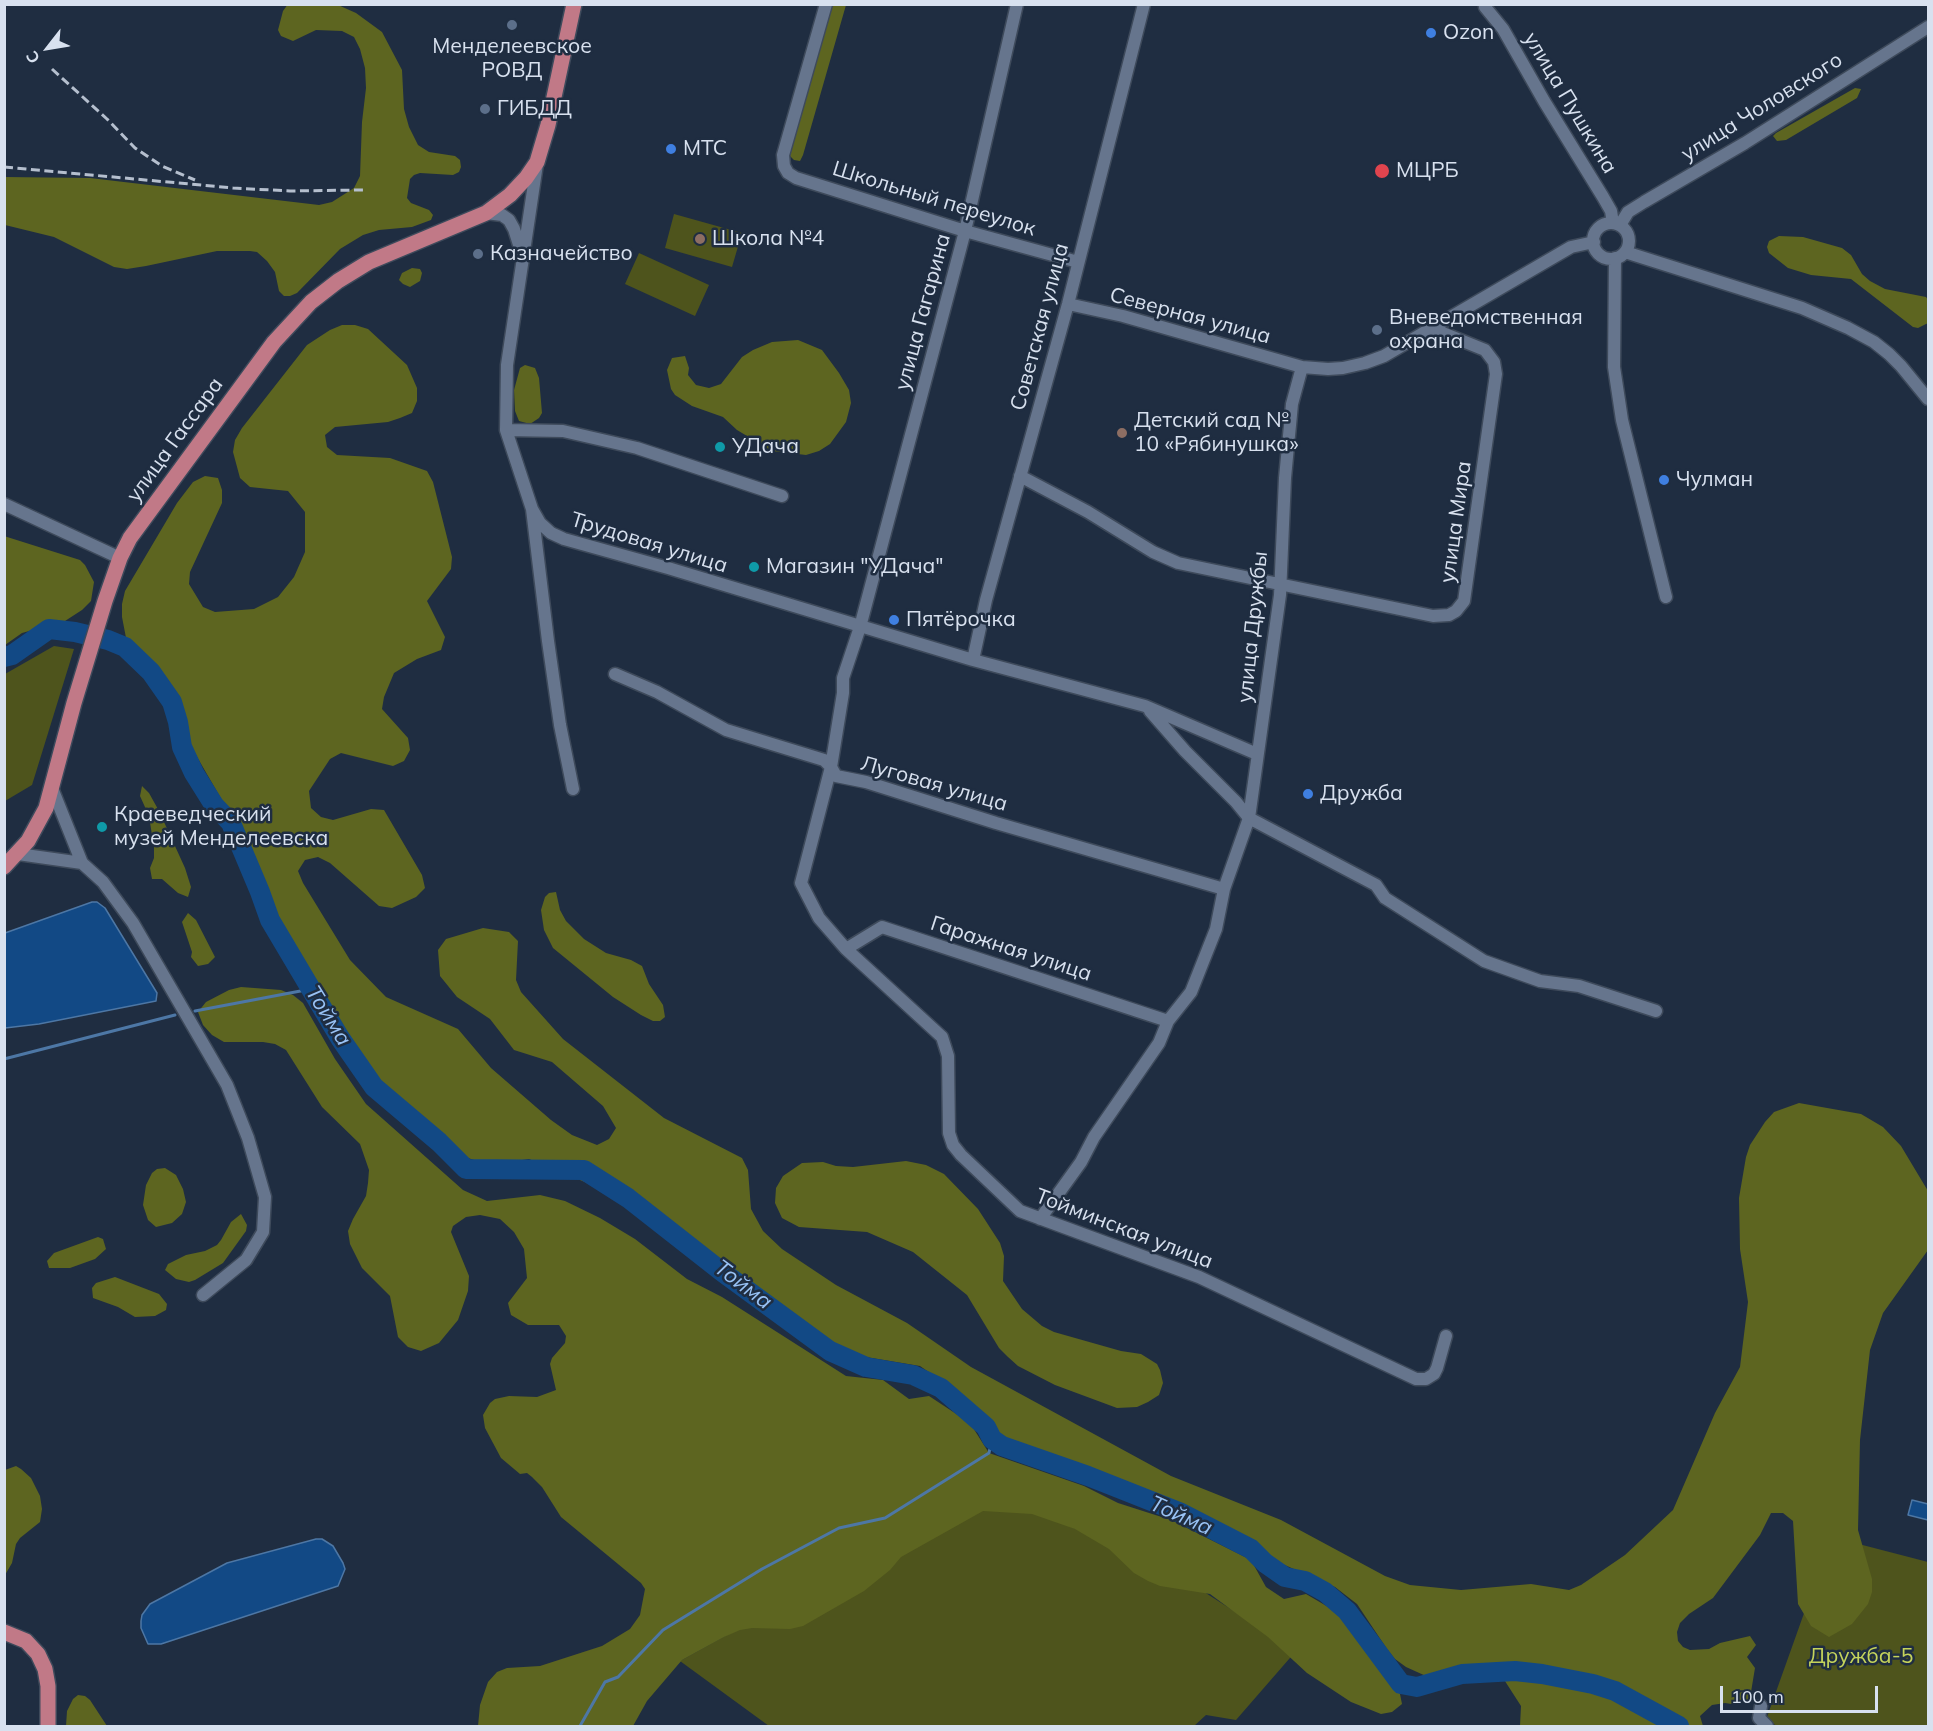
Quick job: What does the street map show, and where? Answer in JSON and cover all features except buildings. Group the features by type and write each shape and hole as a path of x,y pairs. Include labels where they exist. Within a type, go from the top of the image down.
{"main road":[{"path":"537,162 550,117 573,4"},
{"name":"улица Гассара","path":"4,867 18,854 38,826 52,788 105,601 120,558 130,538 261,360 300,313 324,292 369,262 486,213 510,195 537,162"},
{"path":"4,1632 26,1641 38,1654 45,1669 48,1686 48,1726"}],"street":[{"name":"Школьный переулок","path":"826,4 783,155 784,166 788,173 796,178 965,231 1078,262"},
{"name":"улица Гагарина","path":"831,767 843,693 843,678 860,627 965,231 1017,4"},
{"name":"Советская улица","path":"974,660 986,600 1068,304 1144,4"},
{"name":"улица Пушкина","path":"1481,5 1503,29 1603,197 1616,224"},
{"name":"улица Чоловского","path":"1616,224 1644,202 1929,27"},
{"path":"537,162 507,365 506,430 532,508 549,651 573,789"},
{"path":"486,213 502,215 509,220 518,239 522,257"},
{"path":"1666,597 1622,420 1614,367 1620,255 1629,245 1629,237 1626,230 1616,224 1605,224 1599,228 1593,242 1600,255 1607,258 1620,255 1802,308 1848,328 1874,342 1889,354 1929,399"},
{"path":"1302,367 1328,369 1365,363 1384,356 1572,247 1593,242"},
{"name":"Северная улица","path":"1068,304 1123,316 1302,367"},
{"name":"улица Мира","path":"1020,476 1088,512 1153,552 1178,563 1433,616 1449,615 1464,602 1496,368 1491,356 1485,350 1433,329"},
{"name":"улица Дружбы","path":"1040,1219 1081,1162 1094,1137 1159,1043 1168,1021 1191,992 1216,929 1224,889 1249,818 1280,584 1285,478 1292,404 1302,367"},
{"path":"506,430 563,431 638,448 782,496"},
{"path":"4,504 120,558"},
{"name":"Трудовая улица","path":"532,508 540,523 551,533 564,539 974,660 1145,706 1257,754"},
{"name":"Луговая улица","path":"615,674 657,692 726,730 824,760 836,776 866,782 1224,889"},
{"path":"1145,706 1185,752 1236,802 1249,818 1376,885 1385,898 1484,961 1540,981 1578,986 1656,1011"},
{"name":"Тойминская улица","path":"831,767 801,883 819,918 846,949 942,1037 948,1056 949,1133 953,1145 1020,1211 1199,1277 1416,1379 1426,1379 1434,1374 1446,1336"},
{"path":"52,788 82,863 103,882 133,923 227,1085 249,1138 266,1197 263,1232 246,1260 203,1295"},
{"path":"18,854 82,863"},
{"name":"Гаражная улица","path":"846,949 882,927 1168,1021"},
{"path":"1761,1706 1759,1718 1767,1726"}],"green space":[{"path":"288,4 338,5 356,13 382,32 402,70 404,109 409,127 418,145 429,152 455,156 460,160 459,172 453,175 420,173 410,179 407,198 411,203 429,210 433,215 431,220 412,227 379,230 363,235 340,249 297,293 290,296 284,296 279,291 275,272 257,252 217,251 127,269 114,267 54,237 5,225 5,177 90,178 319,205 332,202 354,188 360,176 366,88 365,68 360,49 354,37 342,31 316,30 293,41 281,36 278,30 283,11"},
{"path":"830,5 846,5 803,155 800,161 794,160 789,155"},
{"path":"1855,88 1861,89 1857,98 1786,140 1777,141 1773,136 1776,133"},
{"path":"674,214 742,233 732,267 665,248"},
{"path":"1779,236 1803,237 1842,248 1851,255 1862,274 1870,281 1885,289 1926,297 1928,323 1918,328 1913,327 1851,279 1811,275 1788,268 1769,253 1767,247 1769,241"},
{"path":"639,253 709,285 695,316 625,284"},
{"path":"412,268 420,269 422,273 420,281 410,287 399,280 402,273"},
{"path":"342,325 355,325 368,329 407,365 417,388 417,401 412,413 388,422 335,427 325,435 327,447 337,455 390,458 427,471 433,482 452,557 451,569 427,601 445,637 441,650 417,659 394,673 384,697 382,709 408,738 410,750 404,761 393,766 341,753 330,759 309,791 311,808 321,817 333,820 371,809 384,810 422,875 425,888 416,897 392,908 379,906 330,863 318,857 305,860 298,871 350,960 386,997 458,1029 491,1068 551,1120 572,1135 597,1145 609,1139 616,1128 603,1106 552,1062 514,1050 490,1019 457,997 440,976 438,950 446,939 483,928 509,932 518,941 516,980 521,992 563,1039 664,1118 742,1158 748,1170 751,1209 763,1231 782,1249 836,1285 907,1323 971,1367 1171,1476 1281,1520 1385,1576 1410,1585 1461,1590 1531,1584 1569,1590 1581,1585 1625,1555 1673,1510 1715,1413 1740,1367 1748,1302 1740,1249 1739,1198 1750,1145 1774,1112 1799,1103 1861,1114 1883,1127 1901,1146 1928,1191 1928,1250 1883,1313 1870,1350 1860,1440 1858,1530 1872,1579 1872,1592 1868,1604 1852,1624 1829,1637 1811,1626 1798,1604 1793,1521 1783,1513 1771,1513 1760,1535 1713,1598 1689,1614 1680,1623 1677,1632 1678,1641 1690,1650 1709,1649 1720,1643 1750,1636 1756,1645 1747,1657 1755,1668 1750,1698 1738,1705 1725,1703 1712,1705 1700,1716 1703,1726 1520,1726 1521,1706 1503,1678 1437,1681 1406,1667 1387,1649 1357,1604 1335,1587 1010,1445 999,1438 953,1389 920,1366 830,1351 756,1306 609,1192 529,1159 489,1165 465,1157 383,1088 283,942 260,892 250,849 189,743 180,705 166,681 127,643 122,617 125,591 177,503 193,482 205,476 218,478 222,490 222,503 190,572 189,584 203,607 215,612 254,609 278,597 294,577 305,552 305,512 288,491 250,487 240,478 233,452 235,440 307,345"},
{"path":"798,340 822,350 849,390 851,403 846,422 830,444 819,451 806,455 772,451 737,430 723,417 692,406 675,395 671,389 667,370 672,358 685,356 689,368 688,375 696,385 709,388 721,384 742,357 753,350 772,342"},
{"path":"525,365 535,368 539,378 542,413 530,424 519,421 515,411 514,390 520,368"},
{"path":"4,536 80,560 94,582 91,601 82,610 65,621 22,633 5,645"},
{"path":"54,646 74,649 32,785 5,801 5,674"},
{"path":"142,786 149,793 159,811 185,868 191,887 188,897 178,893 162,879 152,879 150,868 154,858 154,848 149,816 140,796"},
{"path":"556,892 560,910 566,921 584,939 606,953 631,960 642,966 649,984 663,1005 665,1017 660,1021 653,1021 641,1015 613,997 553,948 544,930 541,910 545,897 549,893"},
{"path":"188,913 196,920 215,957 208,964 198,966 191,957 192,952 182,922"},
{"path":"241,987 281,990 293,995 303,1003 335,1059 366,1104 463,1190 487,1201 540,1195 565,1201 635,1239 687,1279 722,1297 846,1376 883,1380 909,1399 929,1396 970,1423 989,1453 1084,1486 1118,1503 1171,1520 1251,1560 1266,1587 1284,1599 1306,1594 1335,1611 1350,1625 1380,1660 1400,1694 1402,1704 1392,1712 1381,1714 1351,1702 1307,1673 1268,1637 1210,1594 1160,1586 1148,1581 1134,1573 1109,1549 1075,1529 1032,1514 983,1511 901,1557 890,1570 864,1591 803,1626 790,1629 740,1630 682,1660 647,1701 633,1726 478,1726 480,1705 488,1682 497,1672 507,1668 540,1666 602,1646 630,1629 640,1615 645,1589 641,1583 561,1517 542,1487 532,1477 527,1473 520,1474 501,1458 485,1428 483,1415 495,1399 509,1396 537,1397 556,1390 550,1364 552,1358 565,1343 566,1336 559,1325 528,1325 511,1315 508,1303 527,1278 524,1249 514,1232 500,1219 480,1215 466,1217 453,1226 451,1232 469,1276 468,1291 458,1320 439,1343 421,1351 408,1347 398,1337 390,1296 362,1268 350,1244 348,1231 366,1196 368,1183 369,1170 360,1144 322,1107 286,1050 275,1044 263,1042 224,1042 212,1035 203,1025 198,1012 206,1002 229,990"},
{"path":"906,1161 926,1165 944,1174 978,1209 1000,1243 1004,1256 1003,1281 1022,1309 1042,1326 1054,1332 1121,1351 1141,1354 1157,1364 1163,1383 1159,1395 1137,1407 1117,1408 1055,1385 1018,1366 1008,1357 999,1348 967,1295 913,1252 867,1232 799,1227 782,1218 775,1203 776,1188 783,1176 802,1163 823,1162 836,1166 853,1167"},
{"path":"165,1168 176,1175 186,1202 182,1214 172,1223 156,1227 148,1220 143,1205 146,1185 152,1173 157,1169"},
{"path":"241,1214 247,1225 246,1231 223,1263 189,1282 176,1279 165,1270 168,1264 186,1255 205,1251 217,1245 231,1222"},
{"path":"98,1237 103,1239 106,1249 95,1259 70,1268 49,1268 47,1261 54,1253"},
{"path":"115,1277 159,1294 167,1304 166,1310 155,1316 135,1317 118,1307 93,1298 92,1288 96,1283"},
{"path":"16,1466 31,1478 40,1496 42,1509 40,1522 16,1544 12,1563 5,1575 5,1470"},
{"path":"986,1492 1159,1563 1296,1651 1236,1720 1206,1715 1194,1726 769,1726 680,1661"},
{"name":"Дружба-5","path":"1833,1532 1851,1542 1928,1562 1928,1726 1776,1726 1767,1717"},
{"path":"78,1695 90,1700 107,1726 66,1726 67,1711 73,1699"}],"water":[{"path":"97,902 105,908 157,993 156,1001 39,1024 5,1028 5,933"},
{"path":"1912,1500 1928,1504 1928,1520 1908,1515"},
{"path":"322,1539 333,1546 343,1563 345,1569 338,1586 161,1644 148,1644 141,1628 141,1621 142,1615 150,1604 227,1563"}],"waterway":[{"name":"Тойма","path":"4,657 12,655 49,629 75,632 108,640 125,647 151,672 172,702 182,747 194,773 214,805 231,823 270,920 340,1038 374,1087 439,1142 466,1169 584,1170 628,1198 721,1271 830,1351 866,1367 913,1375 941,1388 986,1427 992,1439 1002,1446 1088,1476 1179,1512 1251,1549 1265,1563 1285,1577 1305,1581 1325,1592 1347,1611 1401,1684 1417,1687 1462,1674 1515,1671 1542,1674 1593,1684 1615,1691 1679,1726"},
{"path":"195,1011 311,989"},
{"path":"4,1059 175,1015"},
{"path":"580,1726 605,1682 618,1677 663,1630 762,1569 839,1528 885,1518 989,1453 992,1439"}],"railway":[{"path":"52,69 135,148 162,166 195,180"},
{"path":"4,167 233,188 290,191 363,190"}],"place":[{"name":"Менделеевское РОВД","path":"512,25"},
{"name":"Ozon","path":"1431,33"},
{"name":"ГИБДД","path":"485,109"},
{"name":"МТС","path":"671,149"},
{"name":"МЦРБ","path":"1382,171"},
{"name":"Школа №4","path":"700,239"},
{"name":"Казначейство","path":"478,254"},
{"name":"Вневедомственная охрана","path":"1377,330"},
{"name":"Детский сад № 10 «Рябинушка»","path":"1122,433"},
{"name":"УДача","path":"720,447"},
{"name":"Чулман","path":"1664,480"},
{"name":"Магазин \"УДача\"","path":"754,567"},
{"name":"Пятёрочка","path":"894,620"},
{"name":"Дружба","path":"1308,794"},
{"name":"Краеведческий музей Менделеевска","path":"102,827"}]}
